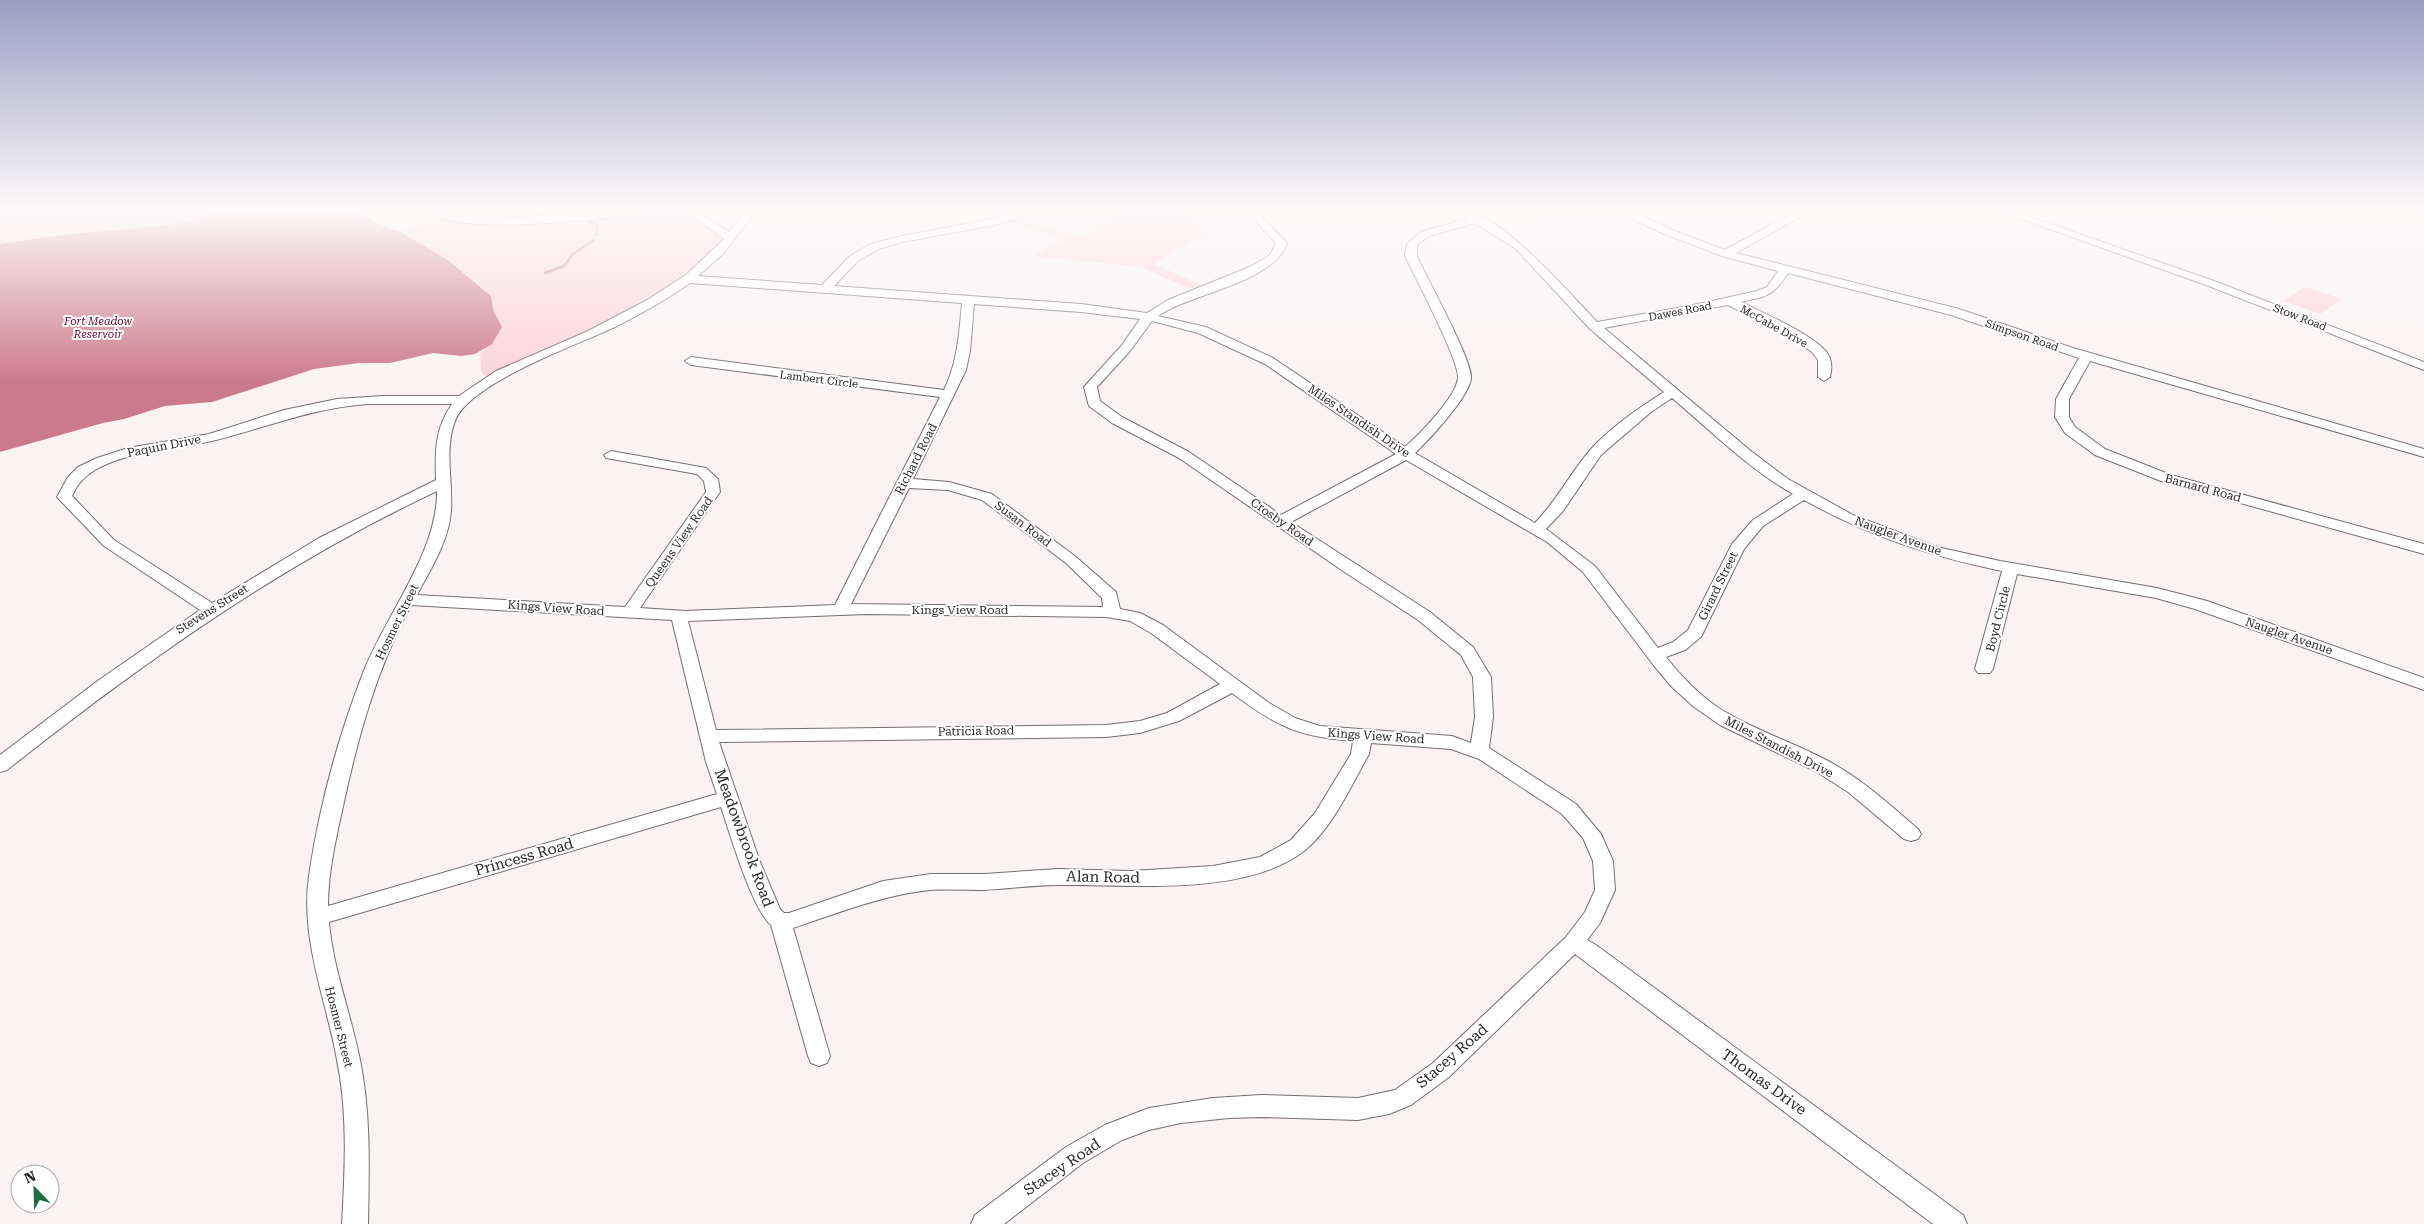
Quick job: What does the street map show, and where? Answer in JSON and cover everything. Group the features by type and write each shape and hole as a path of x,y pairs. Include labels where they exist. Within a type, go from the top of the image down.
{"street":[{"name":"Hosmer Street","path":"356,1224 353,1089 348,1057 325,971 318,917 318,889 322,862 349,738 380,652 428,558 441,525 444,509 444,428 450,414 462,400 489,382 639,309 688,279 701,268"},
{"path":"824,290 845,268"},
{"path":"1149,317 1252,268"},
{"path":"1281,521 1406,454 1428,434 1460,389 1465,376 1460,358 1417,268"},
{"name":"Naugler Avenue","path":"1540,268 1594,326 1747,455 1783,482 1848,518 1933,551 2010,568 2157,593 2201,605 2424,684"},
{"name":"Simpson Road","path":"1777,268 1955,312 2086,356 2424,453"},
{"name":"Stow Road","path":"2168,268 2424,366"},
{"name":"Dawes Road","path":"1594,326 1730,302 1761,294 1771,289 1784,270"},
{"name":"Miles Standish Drive","path":"688,279 1067,307 1149,317 1202,330 1269,361 1406,454 1537,530 1571,553 1589,569 1655,656 1678,683 1700,703 1726,721 1824,767 1854,787 1912,834"},
{"name":"Richard Road","path":"841,610 960,370 964,351 968,301"},
{"name":"McCabe Drive","path":"1730,302 1802,340 1821,354 1826,369 1824,378"},
{"name":"Crosby Road","path":"1149,317 1125,348 1101,372 1090,387 1094,403 1117,420 1182,454 1424,616 1467,651 1482,677 1484,717 1479,752"},
{"name":"Barnard Road","path":"2086,356 2061,402 2061,414 2075,434 2096,450 2132,467 2166,478 2424,549"},
{"name":"Lambert Circle","path":"691,361 947,394"},
{"path":"1537,530 1558,508 1596,452 1646,409 1672,392"},
{"name":"Paquin Drive","path":"210,609 109,543 64,497 70,483 86,468 113,456 211,437 308,408 371,401 462,400"},
{"name":"Queens View Road","path":"611,455 701,471 711,479 713,492 628,614"},
{"name":"Stevens Street","path":"2,761 143,655 210,609 326,540 378,512 443,482"},
{"name":"Susan Road","path":"904,483 949,486 987,497 1019,519 1071,560 1110,596 1112,613"},
{"name":"Girard Street","path":"1655,656 1679,646 1695,633 1737,547 1758,524 1803,494"},
{"name":"Boyd Circle","path":"1984,669 2004,602 2010,568"},
{"name":"Kings View Road","path":"406,600 679,616 841,610 1076,610 1112,613 1134,618 1157,629 1233,685 1289,722 1319,732 1419,738 1452,743 1479,752"},
{"name":"Meadowbrook Road","path":"679,616 709,736 750,862 772,914 780,921 820,1056"},
{"name":"Patricia Road","path":"709,736 815,736 932,731 1106,731 1140,727 1173,717 1233,685"},
{"name":"Alan Road","path":"780,921 789,921 883,889 931,882 984,882 1058,877 1131,879 1204,875 1265,864 1298,845 1322,818 1360,754 1363,736"},
{"name":"Stacey Road","path":"984,1224 1055,1168 1093,1144 1133,1124 1175,1113 1218,1108 1261,1106 1347,1109 1389,1103 1424,1085 1573,943 1593,917 1605,890 1603,861 1590,834 1570,809 1513,771 1479,752"},
{"name":"Princess Road","path":"318,917 729,798"},
{"name":"Thomas Drive","path":"1573,943 1589,951 1954,1224"}],"shaded area":[{"path":"458,268 697,268 675,288 489,382 481,370 480,353 485,350 492,325 494,306 487,292"},
{"path":"1143,268 1163,268 1202,285 1191,289"},
{"path":"2305,287 2342,299 2320,314 2283,301"}],"water":[{"name":"Fort Meadow Reservoir","path":"0,268 458,268 491,296 494,312 502,327 492,344 475,354 461,356 433,353 390,363 359,363 314,369 212,402 165,406 124,419 103,423 0,452"}],"waterway":[{"path":"545,273 558,268"}]}
